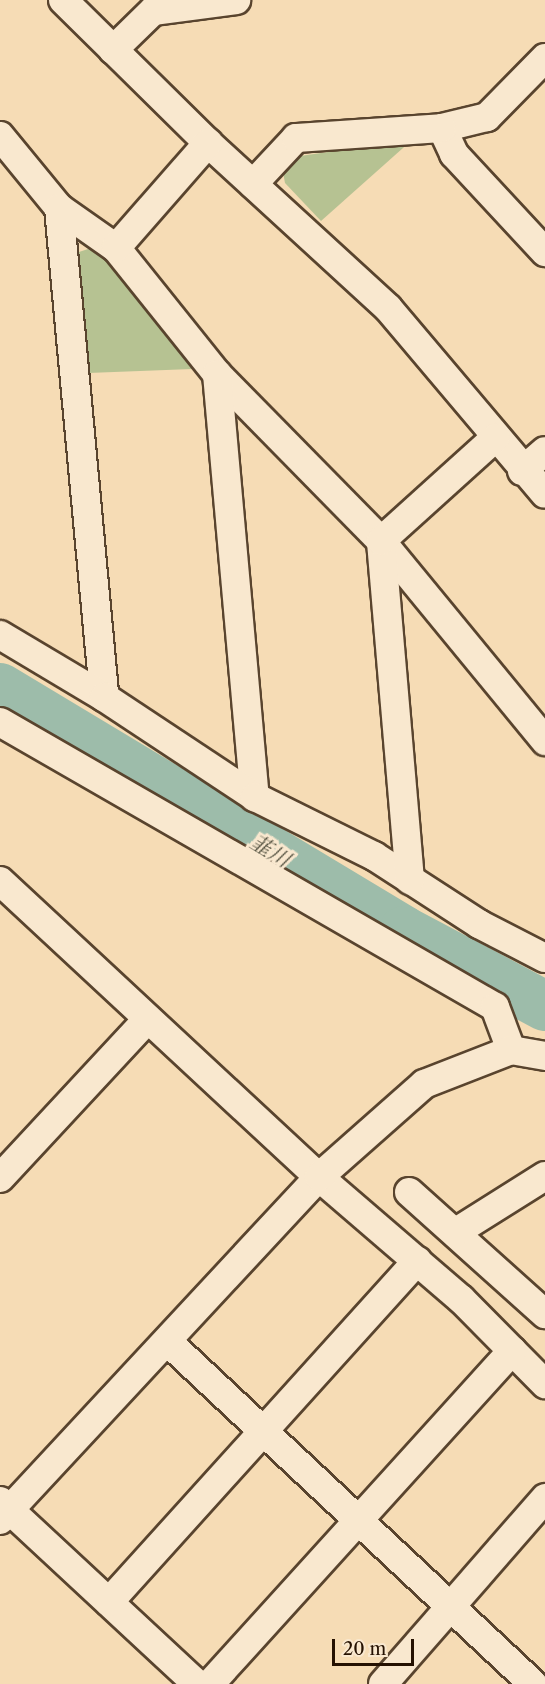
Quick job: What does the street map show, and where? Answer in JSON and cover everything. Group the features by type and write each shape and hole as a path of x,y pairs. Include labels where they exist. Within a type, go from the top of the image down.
{"street":[{"path":"63,0 208,143 388,308 522,471 545,494"},
{"path":"113,50 153,11 236,0"},
{"path":"253,184 296,138 442,128 487,117 545,58"},
{"path":"442,128 454,154 545,252"},
{"path":"0,136 59,208 116,248 217,374 381,541 545,741"},
{"path":"116,248 208,143"},
{"path":"59,208 104,697"},
{"path":"217,374 255,797"},
{"path":"381,541 495,438"},
{"path":"522,471 545,451"},
{"path":"381,541 410,880"},
{"path":"0,635 104,697 255,797 374,856 410,880 545,958"},
{"path":"0,722 495,1007 511,1050"},
{"path":"0,881 319,1177 417,1261 545,1384"},
{"path":"0,1178 148,1019"},
{"path":"181,1679 109,1602 3,1510 168,1341 319,1177 424,1084 511,1050 545,1056"},
{"path":"456,1232 545,1176"},
{"path":"409,1192 545,1314"},
{"path":"109,1602 265,1432 417,1261"},
{"path":"168,1341 533,1684"},
{"path":"210,1684 356,1518 512,1351"},
{"path":"383,1684 452,1609 545,1498"}],"green space":[{"path":"412,140 321,221 285,183 283,172 300,156"},
{"path":"94,247 135,289 192,369 88,373 73,254"}],"waterway":[{"name":"韮川","path":"0,688 404,931 545,1006"}]}
